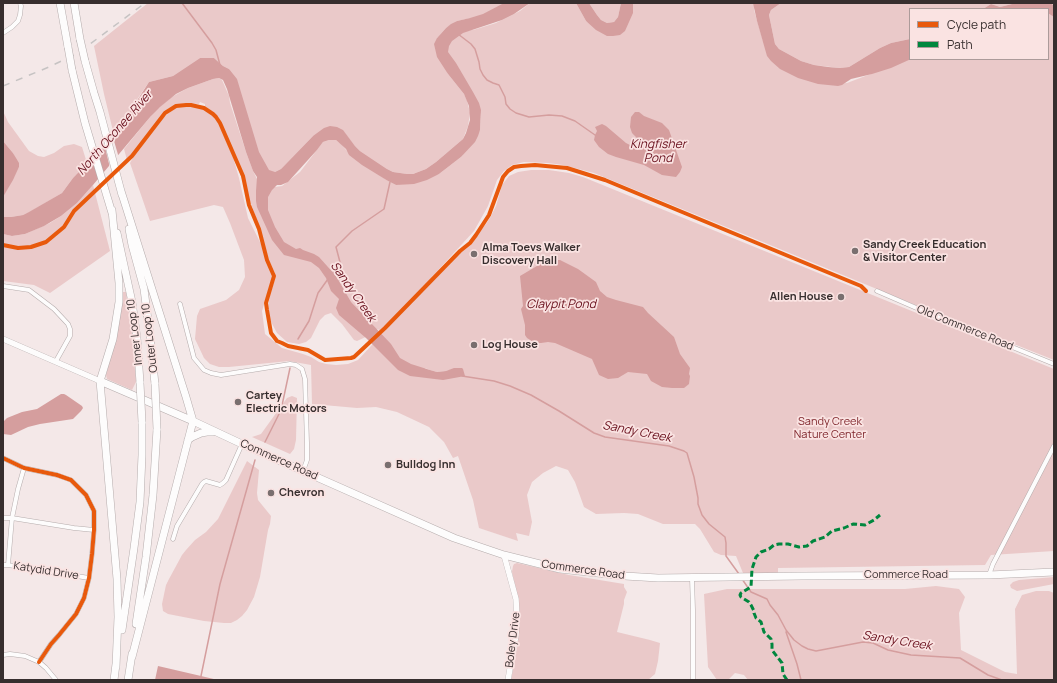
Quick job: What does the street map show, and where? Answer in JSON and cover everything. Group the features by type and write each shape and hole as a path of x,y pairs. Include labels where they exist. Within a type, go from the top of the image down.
{"highway":[{"name":"Inner Loop 10","path":"60,3 72,70 85,123 112,210 121,246 132,302 140,383 142,422 140,502 116,668"},
{"name":"Outer Loop 10","path":"74,3 85,62 121,191 132,244 144,289 155,384 157,429 153,495 146,557 128,680"},
{"path":"121,191 193,421 132,657"},
{"path":"112,210 119,282 119,302 113,339 100,381 117,579 118,617 116,668 114,680"},
{"name":"Commerce Road","path":"100,381 454,538 504,555 560,569 601,574 658,578 989,575 1054,572"},
{"path":"188,440 201,433 217,433"}],"street":[{"path":"3,33 18,21 21,11 20,3"},
{"path":"3,286 29,290 54,309 68,324 70,336 56,361"},
{"name":"Old Commerce Road","path":"877,291 1054,364"},
{"path":"180,304 194,358 204,370 221,375 290,364 296,365 302,369 305,379 307,443 307,458 303,470"},
{"path":"4,340 100,381"},
{"path":"172,539 202,484 206,481 220,485 226,480 242,444"},
{"path":"989,575 993,564 1054,446"},
{"path":"3,458 24,468 57,475 71,480 86,495 94,511 94,530 89,578 84,598 76,614 51,644 39,662"},
{"path":"8,565 12,518 24,468"},
{"path":"3,518 94,530"},
{"name":"Boley Drive","path":"504,555 516,599 517,618 516,636 508,680"},
{"name":"Katydid Drive","path":"3,565 89,578"},
{"path":"692,578 693,680"},
{"path":"3,655 10,654 25,656 39,662 56,680"}],"green space":[{"path":"148,3 511,3 486,18 471,18 457,21 446,28 437,38 448,74 464,94 470,113 468,126 463,139 436,162 426,169 413,174 393,172 360,151 343,131 313,136 281,169 267,179 229,69 214,58 200,58 173,76 149,82 119,130 114,135 94,46"},
{"name":"Sandy Creek Nature Center","path":"530,3 576,3 586,21 605,32 633,6 633,3 756,3 754,10 763,41 836,84 847,83 909,59 1049,60 1049,12 1054,16 1054,360 594,173 563,165 548,163 524,162 512,165 504,171 497,180 488,206 474,231 419,291 421,292 448,266 486,224 496,206 502,185 509,176 518,172 531,170 549,170 583,177 1054,369 1054,551 991,555 985,565 778,568 778,573 743,573 736,556 721,555 714,552 700,529 695,524 663,524 638,514 596,514 584,507 575,482 568,470 556,466 543,473 532,482 527,495 532,522 529,536 516,533 518,541 479,528 473,500 458,456 453,458 444,442 429,427 397,412 376,407 357,408 312,404 311,365 289,361 229,367 219,367 210,364 204,358 195,339 197,316 200,309 226,300 239,290 245,277 244,260 230,223 223,207 214,205 150,221 130,163 135,154 162,119 172,110 180,106 198,107 207,110 218,122 233,157 248,218 263,248 273,275 262,311 265,334 282,348 311,357 319,362 336,365 348,364 358,360 382,334 378,329 370,335 357,341 354,340 342,324 331,313 325,315 320,320 311,338 306,342 299,344 287,342 277,333 269,318 268,306 275,279 275,273 269,261 258,223 221,122 214,113 205,106 205,104 200,102 199,104 186,103 173,106 162,115 127,160 124,149 155,111 170,98 188,88 213,79 219,78 222,80 229,96 246,152 262,189 282,186 300,172 323,142 329,140 336,140 348,152 388,181 396,185 439,174 461,157 480,130 481,114 449,60 442,41 446,32 473,30 496,23 520,11","holes":["425,368 437,372 459,368 462,368 428,378"]},
{"path":"589,3 621,3 618,17 614,22 607,23 601,20"},
{"path":"781,3 1016,3 1000,7 991,4 985,8 909,8 909,39 891,43 849,67 840,68 814,65 801,61 779,49 775,44 769,15 771,10"},
{"path":"3,111 8,122 29,151 38,156 44,157 54,153 64,146 74,144 82,147 87,163 62,193 30,212 11,217 3,217 3,197 19,167 13,153 3,141"},
{"path":"93,185 110,251 50,293 34,285 3,281 3,234 12,236 25,234 50,223 77,203"},
{"path":"122,292 126,292 132,334 136,382 132,390 107,379 106,375 118,328"},
{"path":"292,396 297,398 296,440 294,449 290,454 252,437 261,434 287,398"},
{"path":"247,461 259,470 257,493 258,500 271,516 260,577 254,597 242,616 231,623 204,621 168,614 163,611 162,604 166,585 169,579 186,550 218,519"},
{"path":"517,563 569,575 624,584 627,592 617,632 660,643 655,674 648,680 511,680 517,648 520,618 512,572 514,564"},
{"path":"1054,577 1054,584 1017,591 1011,588 1010,585 1019,580"},
{"path":"936,586 959,589 965,597 959,613 961,650 1005,672 1017,674 1015,609 1022,595 1036,591 1049,591 1054,593 1054,680 748,680 744,675 735,673 728,680 717,680 708,667 704,594 727,589 905,589"}],"water":[{"path":"504,3 530,3 502,20 463,33 452,41 449,46 448,52 473,92 481,110 480,130 478,136 475,142 461,157 439,174 427,180 414,184 396,185 362,165 349,155 346,149 336,140 329,140 323,142 288,182 277,185 268,197 268,210 275,227 284,242 296,249 300,248 319,257 336,276 351,302 391,344 400,358 411,364 437,372 454,368 462,368 465,376 443,380 410,376 398,370 366,338 339,315 336,308 339,299 331,291 326,278 319,268 311,262 284,255 272,240 257,207 257,177 253,171 246,152 227,89 223,80 219,78 188,88 176,94 160,107 77,203 61,216 44,226 25,234 12,236 3,234 3,217 23,215 62,193 73,178 119,130 149,82 173,76 200,58 214,58 229,69 237,79 259,152 269,170 275,172 281,169 313,136 324,128 330,126 343,130 360,151 393,172 413,174 426,169 463,139 470,120 469,106 464,94 437,57 434,44 437,38 451,24 483,14"},
{"path":"576,3 589,3 601,20 607,23 614,22 618,17 621,3 633,3 633,13 625,31 620,35 607,36 596,30 586,21"},
{"path":"753,3 781,3 771,10 769,15 775,44 779,49 801,61 814,65 840,68 849,67 880,48 891,43 909,39 909,60 891,68 851,79 842,85 818,84 798,78 780,69 771,61 767,56"},
{"path":"1016,3 1049,3 1054,5 1054,17 1049,14 1049,8 985,8 991,4 1000,7"},
{"name":"Kingfisher Pond","path":"635,112 639,112 644,116 662,123 669,130 682,167 676,177 662,175 644,165 608,154 599,147 594,140 597,131 595,127 602,124 626,143 632,146 638,145 640,143 639,140 632,133 630,127 631,117"},
{"path":"3,141 13,153 19,163 19,167 3,197"},
{"name":"Claypit Pond","path":"551,260 560,260 578,269 596,282 600,291 607,297 643,307 674,337 680,354 690,368 689,384 684,388 662,387 651,381 647,374 628,372 618,378 608,379 599,375 592,359 555,343 535,343 527,338 525,335 525,325 521,309 523,306 520,276 542,263"},
{"path":"61,394 66,395 83,408 73,419 28,427 11,435 3,434 3,422 7,418 22,412 37,409"},
{"path":"158,666 201,676 218,680 155,680"}],"pier":[{"path":"112,134 119,158 110,168 104,143"}],"waterway":[{"path":"182,3 212,43 216,50 220,65"},
{"path":"458,34 475,49 483,75 487,80 499,85 505,97 506,104 510,109 516,113 529,117 549,115 562,116 575,121 595,135"},
{"path":"333,273 341,266 336,247 352,231 384,209 390,182"},
{"path":"298,339 309,321 318,293 328,279"},
{"path":"265,442 281,410 290,368"},
{"name":"Sandy Creek","path":"462,376 494,381 510,386 531,395 594,433 605,437 669,446 687,453 694,477 698,504 702,515 709,524 725,537 726,556 739,574"},
{"path":"201,676 220,584 255,460"},
{"name":"Sandy Creek","path":"742,579 751,592 767,599 794,640 808,649 816,651 863,642 873,643 888,650 911,655 960,658 988,675 1002,680"},
{"path":"786,632 801,680"}],"railway":[{"path":"3,86 78,53 145,3"}],"marked path":[{"path":"787,680 783,674 782,663 772,650 771,639 764,632 761,622 756,618 749,602 740,595 751,587 752,569 756,557 761,552 774,545 788,544 799,547 807,546 813,541 825,537 832,531 853,524 865,525 880,515"}],"cycle path":[{"path":"3,245 18,248 31,247 46,242 64,227 74,211 132,156 165,113 176,106 191,105 204,108 216,117 243,176 249,205 259,229 267,260 274,276 266,303 271,333 277,341 288,346 308,350 325,360 354,357 385,328 460,251 470,243 489,215 503,177 514,167 521,166 535,165 567,168 605,180 861,286 866,291"},
{"path":"3,458 24,468 57,475 71,480 86,495 94,511 92,554 89,578 84,598 76,614 51,644 39,662"}],"place":[{"name":"Sandy Creek Education & Visitor Center","path":"855,251"},
{"name":"Alma Toevs Walker Discovery Hall","path":"474,254"},
{"name":"Allen House","path":"841,297"},
{"name":"Log House","path":"474,345"},
{"name":"Cartey Electric Motors","path":"238,402"},
{"name":"Bulldog Inn","path":"388,465"},
{"name":"Chevron","path":"271,493"}],"water label":[{"name":"North Oconee River","path":"115,133"}]}
